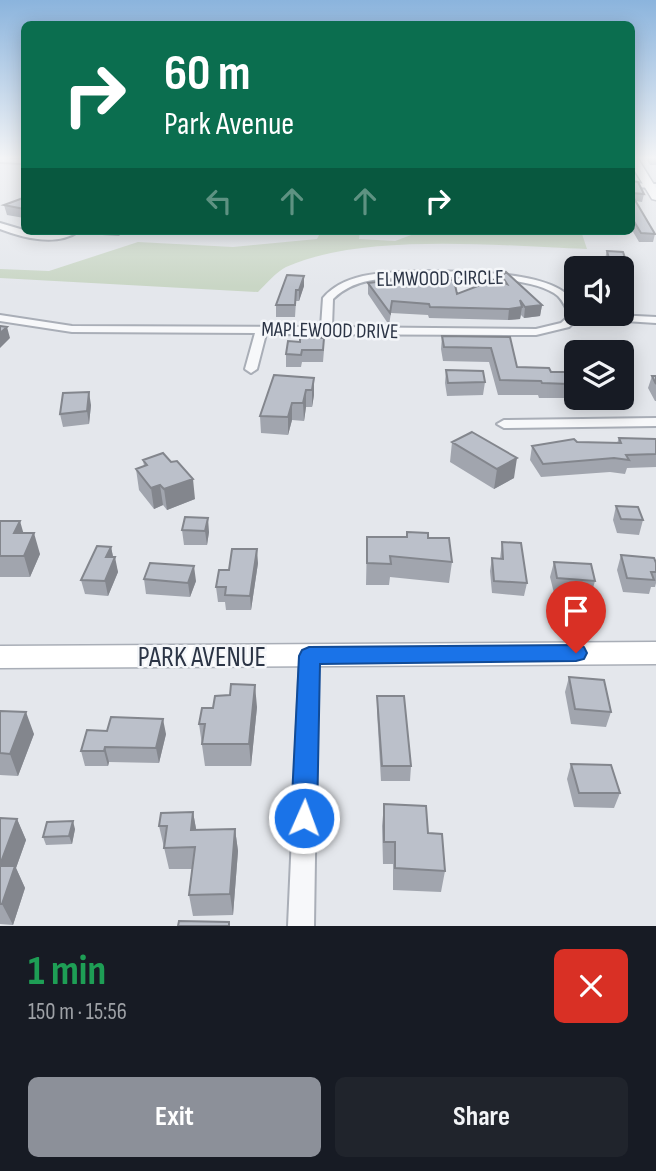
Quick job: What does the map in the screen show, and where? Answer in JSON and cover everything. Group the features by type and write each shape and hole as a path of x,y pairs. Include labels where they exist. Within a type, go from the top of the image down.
{"street":[{"path":"0,226 21,234"},
{"path":"28,235 66,235"},
{"name":"ELMWOOD CIRCLE","path":"326,330 328,298 338,288 382,275 514,277 540,283 560,293 564,299"},
{"name":"MAPLEWOOD DRIVE","path":"0,318 72,329 536,332 564,325"},
{"name":"MAPLEWOOD DRIVE","path":"634,319 656,320"},
{"path":"251,369 261,330"},
{"path":"504,424 656,422"},
{"name":"PARK AVENUE","path":"0,657 656,653"},
{"path":"301,926 309,656"}],"green space":[{"path":"319,235 360,235 359,239 395,241 411,235 582,235 587,249 433,244 354,249 318,256 286,267 258,292 0,278 0,269 49,271 138,242 233,247 317,239"}],"building":[{"path":"18,200 21,200 21,208 4,205"},
{"path":"635,200 655,234 641,233 635,223"},
{"path":"607,251 623,252 624,256 608,256"},
{"path":"506,272 542,305 525,307 520,300 522,307 509,309 430,307 429,304 392,301 390,313 368,283 402,279 454,280 457,294 496,279 507,284 502,276"},
{"path":"287,275 304,276 299,290 296,290 295,305 276,305"},
{"path":"442,336 510,337 517,367 549,368 551,372 564,372 564,384 500,380 491,348 444,347"},
{"path":"300,337 324,338 323,350 302,350 301,355 286,354 288,341 300,342"},
{"path":"446,370 483,371 485,382 448,383"},
{"path":"274,375 314,378 312,390 306,390 303,403 292,403 288,417 260,416"},
{"path":"89,392 87,411 60,414 63,393"},
{"path":"472,432 517,458 497,469 452,442"},
{"path":"619,438 656,439 656,454 626,455 629,460 614,458 543,464 532,446 574,439 577,442 621,443"},
{"path":"163,453 171,462 177,461 193,479 164,489 160,485 151,488 136,469 147,465 143,460"},
{"path":"616,506 638,507 643,520 621,519"},
{"path":"185,517 208,518 205,531 182,530"},
{"path":"0,521 20,521 14,533 34,533 24,556 0,556"},
{"path":"407,532 428,533 428,538 449,538 452,562 390,556 391,564 367,563 367,537 407,537"},
{"path":"502,542 521,543 527,583 494,581 492,558 503,559"},
{"path":"97,546 111,547 106,557 115,557 105,581 81,580"},
{"path":"232,549 257,549 250,596 225,595 226,587 216,587 219,570 229,570"},
{"path":"621,555 654,558 656,572 651,572 654,580 627,578"},
{"path":"554,562 591,564 595,581 557,578"},
{"path":"150,563 194,566 188,583 144,579"},
{"path":"569,677 604,680 611,712 575,709"},
{"path":"231,684 255,685 249,744 202,744 205,724 199,724 202,708 213,708 215,696 230,695"},
{"path":"377,696 404,696 411,766 382,766"},
{"path":"0,711 26,712 10,754 0,753"},
{"path":"111,717 163,719 156,748 105,747 104,751 81,751 87,730 107,731"},
{"path":"571,764 611,765 620,793 579,793"},
{"path":"384,804 426,806 428,833 442,834 445,871 395,868 395,842 384,842"},
{"path":"193,812 191,830 235,829 230,894 189,895 195,847 164,848 167,826 159,826 161,813"},
{"path":"0,818 17,819 0,865"},
{"path":"73,821 69,836 43,837 47,822"},
{"path":"0,866 15,866 2,904 0,904"},
{"path":"179,921 229,922 229,926 178,926"}],"route":[{"path":"304,818 309,656 576,653"}]}
